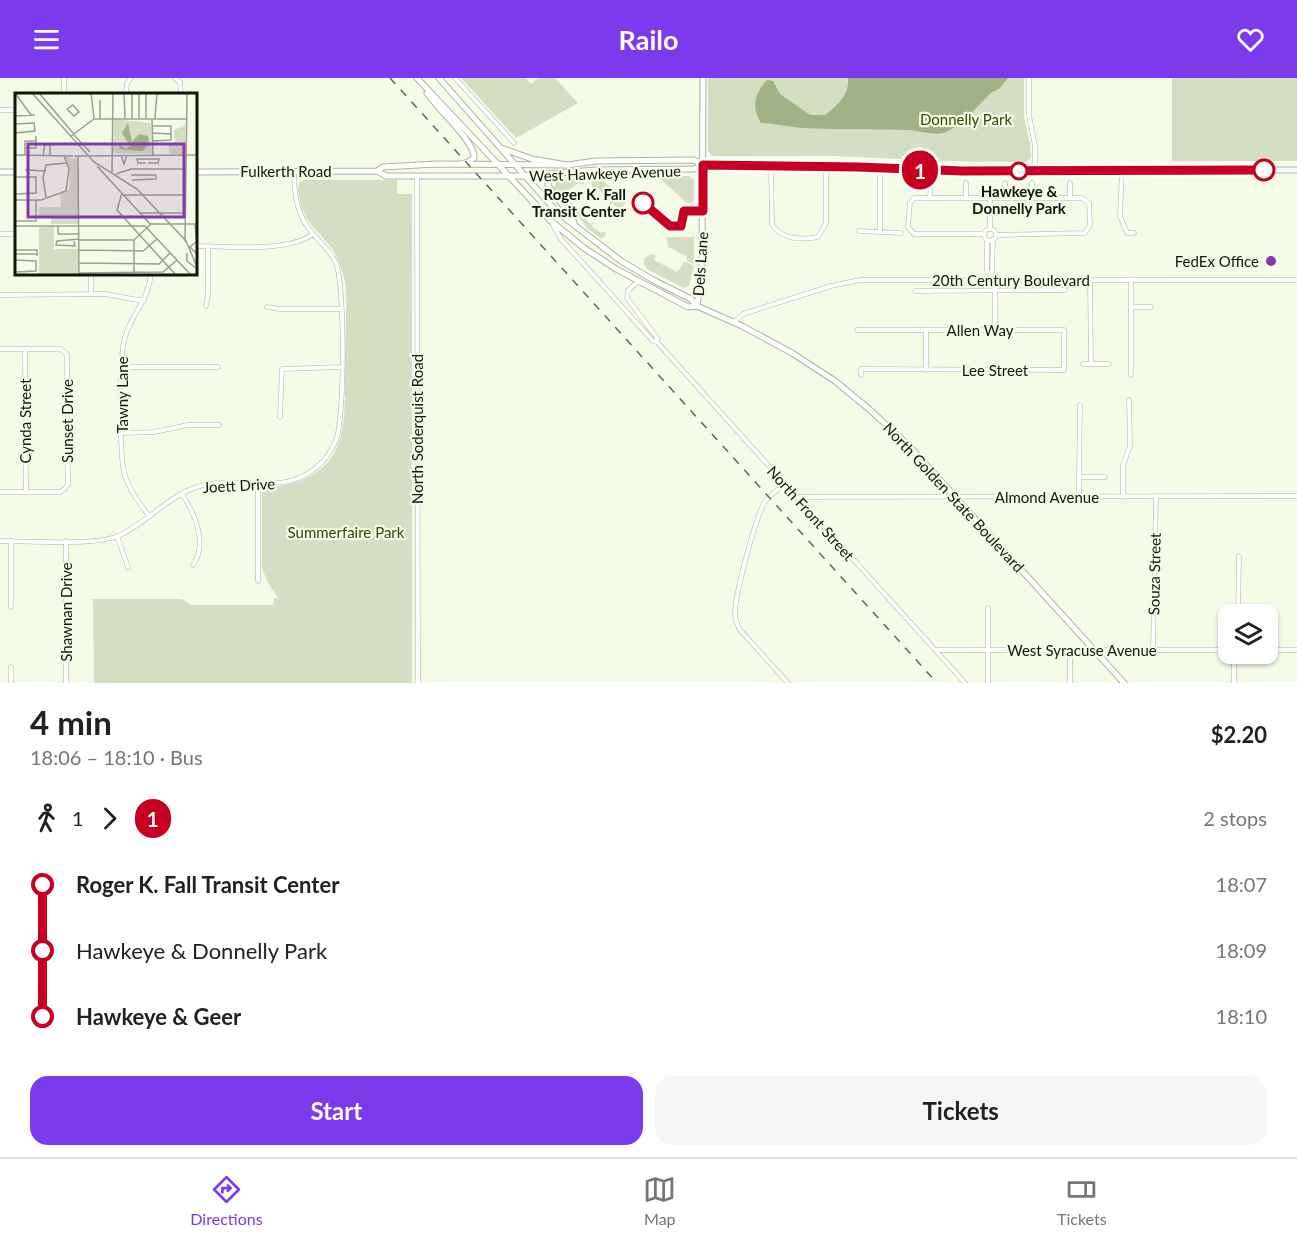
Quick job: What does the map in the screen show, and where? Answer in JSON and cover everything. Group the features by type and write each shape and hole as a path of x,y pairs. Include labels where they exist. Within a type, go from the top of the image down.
{"street":[{"path":"455,78 514,143"},
{"name":"Dels Lane","path":"697,306 702,270 703,78"},
{"path":"1029,78 1029,120 1035,142 1035,171"},
{"path":"177,79 181,86 180,93"},
{"name":"North Golden State Boulevard","path":"441,79 552,207 611,254 655,282 691,299 697,306 734,322 792,353 846,390 896,434 1124,683"},
{"path":"418,80 433,103 472,148 474,158 461,164"},
{"name":"North Golden State Boulevard","path":"418,80 506,176 551,221 591,253 638,282 688,307 697,306"},
{"path":"500,148 532,159 567,165"},
{"name":"West Hawkeye Avenue","path":"514,165 694,160 703,165 963,171 1297,170"},
{"name":"Fulkerth Road","path":"377,171 383,167 461,164 514,165"},
{"name":"West Hawkeye Avenue","path":"506,176 595,170 694,170 703,165"},
{"path":"771,166 772,225 785,236 798,238 818,237 824,229 826,223 826,167"},
{"path":"880,231 882,168"},
{"path":"1122,170 1121,222 1126,233 1134,233"},
{"name":"Fulkerth Road","path":"196,171 377,171 386,176 506,176"},
{"name":"Joett Drive","path":"0,541 95,540 117,536 196,487 209,484 283,482 313,470 329,453 340,427 341,284 336,264 326,247 303,220 297,207 294,171"},
{"path":"554,174 549,178 548,186 571,216 574,224"},
{"name":"North Soderquist Road","path":"417,175 418,683"},
{"path":"930,198 931,183"},
{"path":"966,183 966,198"},
{"path":"1005,183 1005,198"},
{"path":"1032,183 1032,198"},
{"path":"1070,183 1070,198"},
{"path":"914,198 1005,198 1082,198 1089,203 1090,225 1085,234 994,237 916,234 908,227 910,203 914,198"},
{"path":"990,198 990,229 994,231 991,278"},
{"name":"North Front Street","path":"551,221 561,239 965,683"},
{"path":"990,229 986,230 985,237 987,271 995,290 995,330"},
{"path":"859,231 901,234"},
{"path":"196,246 280,246 300,242 313,234"},
{"path":"206,306 208,246"},
{"path":"91,274 91,294"},
{"name":"Tawny Lane","path":"149,516 133,493 124,474 122,367 125,337 130,323 144,301 151,274"},
{"name":"20th Century Boulevard","path":"734,322 743,314 854,281 991,278 1297,279"},
{"path":"1131,279 1131,375"},
{"path":"1090,280 1091,364"},
{"name":"North Front Street","path":"638,282 628,290 627,297 657,338 657,342"},
{"path":"915,291 1065,290"},
{"path":"0,295 91,294 120,296 144,301"},
{"path":"267,306 280,309 341,309"},
{"path":"1131,307 1151,307"},
{"name":"Allen Way","path":"857,330 1064,330 1064,370"},
{"path":"926,330 926,370"},
{"name":"Sunset Drive","path":"0,349 63,350 67,354 67,487 60,492 0,492"},
{"name":"Cynda Street","path":"25,349 26,492"},
{"path":"1083,364 1108,364"},
{"path":"122,367 218,368"},
{"path":"280,417 282,369 286,367 342,367"},
{"name":"Lee Street","path":"861,375 861,369 1064,370"},
{"path":"1123,497 1123,465 1130,446 1129,400"},
{"path":"1079,496 1080,405"},
{"path":"122,433 154,432 188,425 219,425"},
{"path":"1079,477 1105,477"},
{"path":"258,483 258,581"},
{"path":"785,484 767,499 761,511 745,567 735,614 741,631 788,683"},
{"path":"182,494 193,513 200,539 199,554 193,565"},
{"name":"Almond Avenue","path":"797,497 1297,496"},
{"name":"Souza Street","path":"1153,650 1156,497"},
{"path":"117,536 128,567"},
{"path":"11,541 11,607"},
{"name":"Shawnan Drive","path":"66,541 66,683"},
{"path":"1238,604 1239,556"},
{"path":"988,608 988,683"},
{"name":"West Syracuse Avenue","path":"935,650 1218,650"},
{"path":"1070,650 1070,683"},
{"path":"1278,650 1297,650"},
{"path":"1234,664 1234,683"},
{"path":"11,667 11,683"}],"green space":[{"path":"461,78 526,78 531,84 538,78 555,78 578,103 516,138"},
{"name":"Donnelly Park","path":"708,78 1024,78 1024,117 1031,158 1026,162 833,156 712,156 708,151"},
{"path":"1172,78 1297,78 1297,161 1172,161"},
{"path":"598,176 627,201 620,210 612,203 608,206 610,202 597,187 592,188 591,177"},
{"path":"657,176 689,176 694,180 694,200 687,203"},
{"path":"584,178 584,184 579,182 569,190 572,195 568,199 577,209 581,208 579,211 590,224 594,222 592,226 601,233 605,231 606,235 602,239 588,229 554,188 557,180"},
{"name":"Summerfaire Park","path":"304,180 397,180 397,194 412,194 412,683 94,683 93,599 182,599 191,605 273,605 274,598 278,598 262,568 262,491 265,488 293,483 314,474 328,462 337,446 345,408 345,281 333,250 310,222 302,208 298,186"},
{"path":"666,237 694,237 694,264 687,261 686,256 668,247"},
{"path":"652,254 656,256 654,260 677,272 684,261 694,266 689,286 684,288 647,269 644,258"}],"shaded area":[{"path":"848,78 1008,78 999,89 992,92 958,125 941,133 909,130 803,128 761,123 758,117 755,106 757,95 767,80 773,81 780,94 810,115 825,115 838,104 845,94"}],"railway":[{"path":"390,78 937,683"}],"bus line":[{"name":"1","path":"643,203 670,226 681,226 684,211 703,211 703,165 858,167 933,171 1264,170"}],"place":[{"name":"Hawkeye & Donnelly Park","path":"1019,171"},
{"name":"Roger K. Fall Transit Center","path":"643,203"},
{"name":"FedEx Office","path":"1271,261"}]}
